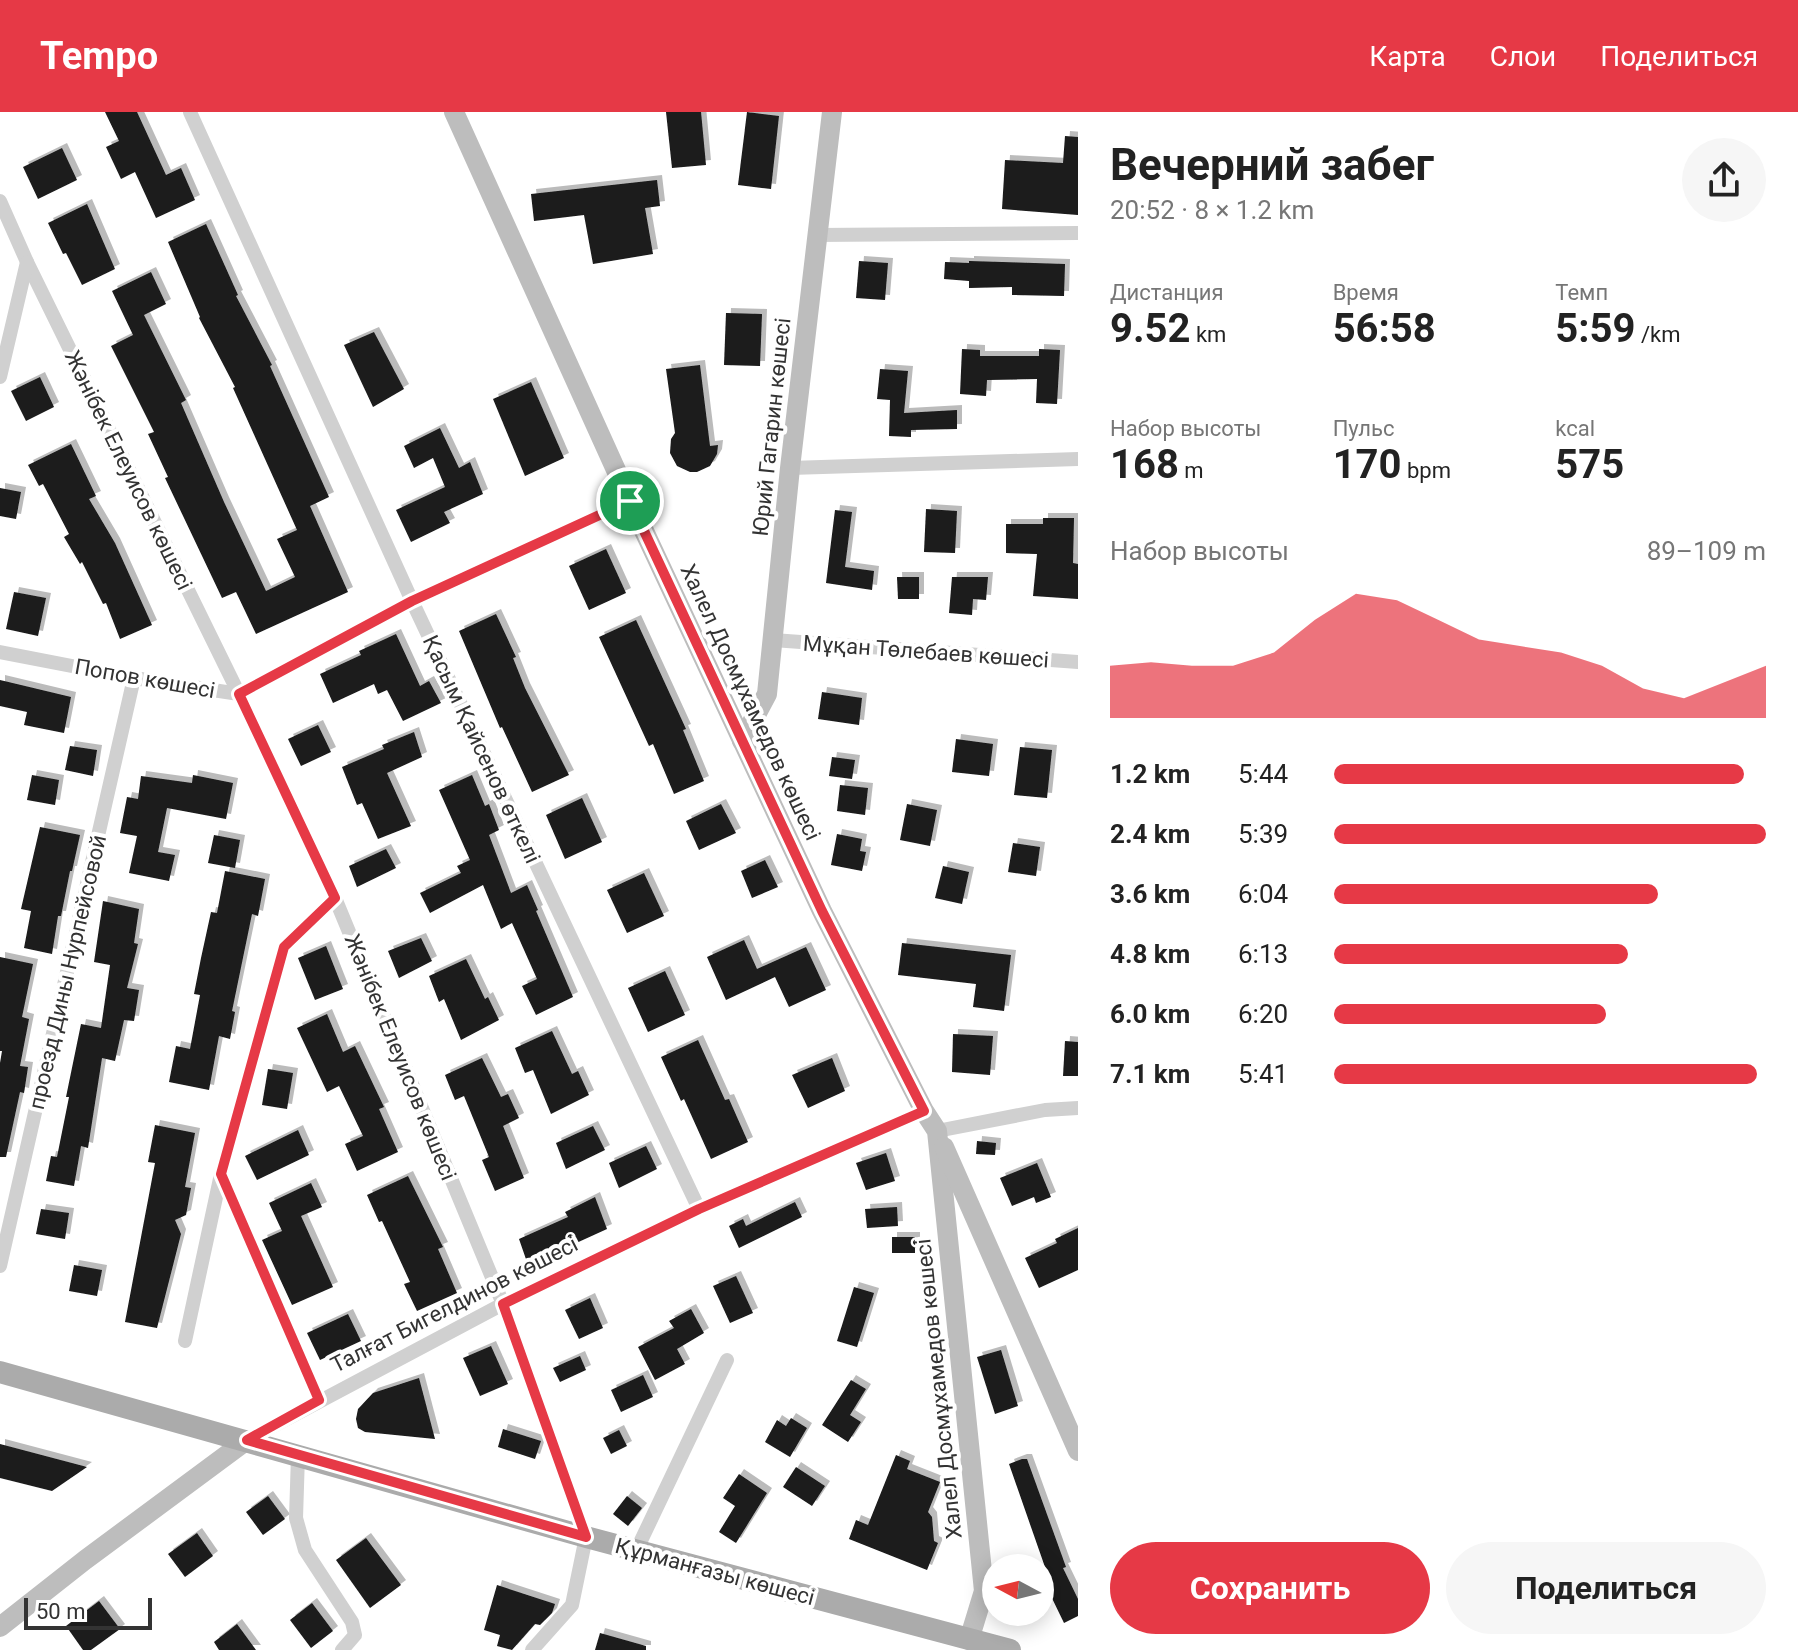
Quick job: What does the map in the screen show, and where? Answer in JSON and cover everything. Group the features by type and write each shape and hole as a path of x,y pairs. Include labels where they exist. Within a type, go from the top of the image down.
{"main road":[{"name":"Құрманғазы көшесі","path":"0,1372 637,1549 964,1645 1010,1650"}],"street":[{"name":"Қасым Қайсенов өткелі","path":"190,112 412,601 699,1209"},
{"name":"Халел Досмұхамедов көшесі","path":"454,112 630,501 822,911 937,1131 1078,1451"},
{"name":"Юрий Гагарин көшесі","path":"742,741 767,694 832,112"},
{"name":"Жәнібек Елеуисов көшесі","path":"0,201 335,898 503,1304 586,1537"},
{"path":"816,235 1078,233"},
{"path":"0,377 27,262"},
{"path":"790,468 1078,459"},
{"name":"Попов көшесі","path":"0,652 134,678 239,694 412,601 630,501"},
{"name":"Мұқан Төлебаев көшесі","path":"773,640 1078,662"},
{"name":"проезд Дины Нурпейсовой","path":"0,1266 134,678"},
{"path":"185,1341 221,1174 284,947 335,898"},
{"path":"937,1131 1045,1110 1078,1108"},
{"name":"Талғат Бигелдинов көшесі","path":"0,1627 247,1440 503,1304 699,1209 924,1111"},
{"name":"Халел Досмұхамедов көшесі","path":"937,1131 984,1591 964,1645"},
{"path":"221,1174 319,1400"},
{"path":"637,1549 727,1360"},
{"path":"298,1455 296,1518 305,1550 352,1622 355,1635 342,1650"},
{"path":"532,1650 572,1605 586,1537"}],"building":[{"path":"105,112 137,112 166,175 181,168 195,200 156,218 135,172 121,179 106,147 119,141"},
{"path":"666,112 701,112 706,165 672,168"},
{"path":"747,112 779,116 771,189 738,185"},
{"path":"1065,136 1078,137 1078,215 1002,209 1005,160 1063,163"},
{"path":"62,148 77,180 38,199 23,167"},
{"path":"657,180 660,206 645,208 653,254 593,264 584,215 534,221 531,194"},
{"path":"87,204 115,269 82,285 48,223"},
{"path":"206,224 329,497 310,506 348,592 256,634 236,592 222,598 165,478 168,477 148,434 154,432 111,346 133,335 112,291 151,272 166,304 144,315 186,400 181,403 266,591 295,577 277,539 297,530 235,387 199,318 168,242"},
{"path":"859,261 888,263 885,300 856,298"},
{"path":"945,262 1065,264 1064,296 1012,295 1012,287 969,288 969,281 944,279"},
{"path":"726,313 762,314 760,366 724,365"},
{"path":"374,332 404,389 373,407 344,345"},
{"path":"962,349 980,350 980,356 1039,356 1039,349 1060,350 1057,404 1036,403 1037,379 987,380 986,396 960,394"},
{"path":"700,365 710,446 718,445 710,466 690,472 677,466 670,453 671,439 675,433 666,369"},
{"path":"880,369 908,371 904,413 957,410 957,429 911,430 911,437 889,436 890,400 877,399"},
{"path":"40,377 54,407 26,421 11,391"},
{"path":"531,382 564,458 525,476 493,399"},
{"path":"440,428 459,468 470,462 483,494 444,512 450,523 411,542 396,510 445,487 433,458 414,468 404,446"},
{"path":"71,444 96,496 89,499 115,543 152,625 120,639 106,603 103,604 82,562 80,564 64,537 69,534 43,484 39,486 28,465"},
{"path":"0,488 21,492 16,519 0,516"},
{"path":"926,509 957,511 955,553 924,552"},
{"path":"835,510 852,512 845,567 874,571 872,590 826,583"},
{"path":"1043,518 1074,518 1073,563 1078,564 1078,599 1033,596 1037,554 1006,553 1006,524 1043,524"},
{"path":"606,549 626,593 589,610 569,566"},
{"path":"897,577 919,577 919,599 898,599"},
{"path":"952,577 988,577 986,600 973,599 972,615 949,613"},
{"path":"14,592 46,598 38,636 6,629"},
{"path":"496,614 516,657 513,658 525,688 569,775 532,792 500,728 459,631"},
{"path":"636,620 686,729 683,730 704,781 674,794 653,744 649,746 599,637"},
{"path":"396,634 420,686 429,681 441,703 403,721 387,690 378,694 374,684 333,703 320,674"},
{"path":"0,680 71,697 64,733 24,725 27,712 0,706"},
{"path":"822,692 862,698 859,725 818,719"},
{"path":"318,725 331,752 301,766 288,739"},
{"path":"414,732 422,757 387,773 411,826 378,839 362,803 357,805 342,767"},
{"path":"956,739 993,744 989,776 952,772"},
{"path":"70,746 97,750 93,776 65,770"},
{"path":"1020,747 1052,750 1047,798 1014,795"},
{"path":"832,757 855,760 852,779 829,776"},
{"path":"32,775 59,780 55,805 27,800"},
{"path":"193,775 233,783 226,819 167,808 158,852 175,855 169,881 129,873 137,836 120,833 127,797 138,799 141,776 192,783"},
{"path":"472,775 485,806 489,804 499,830 489,835 511,893 527,885 573,997 536,1015 522,986 537,979 512,923 501,929 483,885 430,913 420,893 461,873 457,866 470,860 439,790"},
{"path":"840,785 868,788 865,815 837,811"},
{"path":"582,798 602,842 565,859 546,815"},
{"path":"721,804 736,833 699,850 686,821"},
{"path":"907,804 937,810 930,846 900,840"},
{"path":"40,827 80,835 61,916 58,916 52,954 24,948 31,911 21,909"},
{"path":"837,834 862,839 860,851 866,852 862,871 831,865"},
{"path":"214,835 240,840 235,868 208,863"},
{"path":"1013,843 1040,847 1036,876 1008,872"},
{"path":"386,849 396,868 357,887 349,866"},
{"path":"765,860 778,887 752,898 741,871"},
{"path":"943,866 969,872 962,904 935,898"},
{"path":"225,871 265,879 258,916 252,914 232,1011 235,1012 230,1039 219,1036 209,1090 169,1082 176,1046 190,1049 200,995 194,994 201,958 211,912 217,913"},
{"path":"644,873 664,916 627,933 607,890"},
{"path":"103,901 139,909 134,943 138,944 127,988 139,990 134,1021 124,1020 115,1061 102,1058 88,1148 81,1146 74,1186 46,1181 51,1156 57,1157 81,1024 101,1028 110,965 94,962"},
{"path":"421,938 432,961 399,978 388,951"},
{"path":"744,940 757,969 806,947 826,990 789,1007 775,977 726,1000 707,957"},
{"path":"902,943 1011,955 1004,1011 973,1007 976,984 898,975"},
{"path":"326,946 343,989 315,1000 298,958"},
{"path":"0,957 33,964 22,1017 29,1019 20,1066 28,1067 6,1157 0,1157"},
{"path":"466,959 499,1020 461,1040 444,999 439,1002 429,976"},
{"path":"665,971 685,1015 648,1032 628,988"},
{"path":"327,1014 343,1052 355,1046 384,1107 379,1109 398,1152 357,1171 345,1144 363,1136 339,1086 327,1092 297,1028"},
{"path":"552,1031 572,1074 578,1071 589,1095 551,1114 533,1070 525,1073 515,1048"},
{"path":"953,1034 993,1036 990,1075 952,1072"},
{"path":"698,1040 748,1142 711,1159 661,1057"},
{"path":"1065,1041 1078,1042 1078,1076 1063,1076"},
{"path":"482,1058 501,1097 508,1094 519,1118 503,1126 524,1178 495,1191 482,1160 489,1157 464,1096 455,1100 445,1075"},
{"path":"832,1058 845,1091 808,1108 792,1075"},
{"path":"268,1069 293,1073 287,1109 262,1105"},
{"path":"155,1125 195,1133 185,1187 191,1188 186,1215 175,1220 181,1234 157,1328 125,1322 155,1163 148,1162"},
{"path":"593,1126 605,1150 566,1169 556,1143"},
{"path":"298,1130 309,1155 257,1180 245,1156"},
{"path":"977,1141 996,1143 995,1155 976,1154"},
{"path":"646,1146 657,1169 619,1188 609,1163"},
{"path":"886,1153 895,1181 866,1190 856,1163"},
{"path":"1037,1163 1051,1197 1036,1203 1034,1197 1012,1206 1000,1178"},
{"path":"408,1176 443,1247 438,1249 457,1293 417,1311 404,1284 410,1282 367,1195"},
{"path":"311,1183 322,1207 301,1216 333,1287 292,1305 262,1240 282,1231 269,1203"},
{"path":"595,1197 607,1229 528,1265 519,1239 568,1217 565,1212"},
{"path":"795,1202 802,1217 739,1248 729,1226 743,1219 746,1226"},
{"path":"897,1207 898,1226 867,1228 865,1209"},
{"path":"41,1209 69,1213 65,1239 36,1234"},
{"path":"1078,1228 1078,1270 1039,1288 1025,1258 1057,1243 1055,1239"},
{"path":"892,1237 915,1237 915,1253 892,1253"},
{"path":"74,1265 102,1270 97,1296 69,1291"},
{"path":"736,1276 753,1313 730,1323 713,1286"},
{"path":"854,1287 874,1293 857,1347 837,1341"},
{"path":"590,1298 603,1328 579,1339 565,1310"},
{"path":"691,1309 704,1333 677,1349 685,1364 655,1380 638,1347 674,1328 669,1321"},
{"path":"348,1314 361,1341 320,1360 307,1333"},
{"path":"491,1346 508,1384 480,1396 463,1358"},
{"path":"1001,1350 1018,1406 995,1414 977,1357"},
{"path":"580,1356 586,1370 560,1382 553,1368"},
{"path":"643,1375 653,1397 621,1412 611,1390"},
{"path":"419,1378 435,1439 365,1432 358,1428 358,1409 373,1393"},
{"path":"851,1380 866,1389 850,1415 861,1422 848,1442 822,1425"},
{"path":"791,1418 807,1428 790,1457 765,1442 777,1420 786,1426"},
{"path":"503,1429 541,1441 535,1459 498,1447"},
{"path":"619,1430 627,1446 611,1454 603,1438"},
{"path":"0,1444 87,1467 52,1491 0,1478"},
{"path":"896,1455 910,1461 907,1469 940,1482 928,1512 932,1517 934,1541 938,1543 927,1570 849,1539 856,1520 868,1525"},
{"path":"1027,1459 1066,1567 1063,1568 1078,1599 1078,1616 1064,1623 1054,1602 1054,1554 1040,1554 1009,1464"},
{"path":"796,1467 825,1486 812,1506 783,1487"},
{"path":"739,1474 767,1493 736,1543 719,1532 735,1506 723,1498"},
{"path":"268,1496 285,1519 263,1535 246,1512"},
{"path":"627,1496 642,1508 628,1526 613,1514"},
{"path":"197,1533 213,1556 185,1577 168,1554"},
{"path":"366,1538 401,1585 370,1608 336,1560"},
{"path":"497,1585 555,1604 552,1613 540,1625 535,1624 512,1650 497,1646 500,1635 484,1630"},
{"path":"99,1601 120,1629 91,1650 83,1650 66,1626"},
{"path":"312,1603 333,1631 311,1648 290,1620"},
{"path":"237,1624 256,1650 219,1650 214,1642"},
{"path":"600,1633 646,1646 646,1650 595,1650"}],"route":[{"path":"630,501 822,911 924,1111 699,1209 503,1304 586,1537 247,1440 319,1400 221,1174 284,947 335,898 239,694 412,601 630,501"}]}
